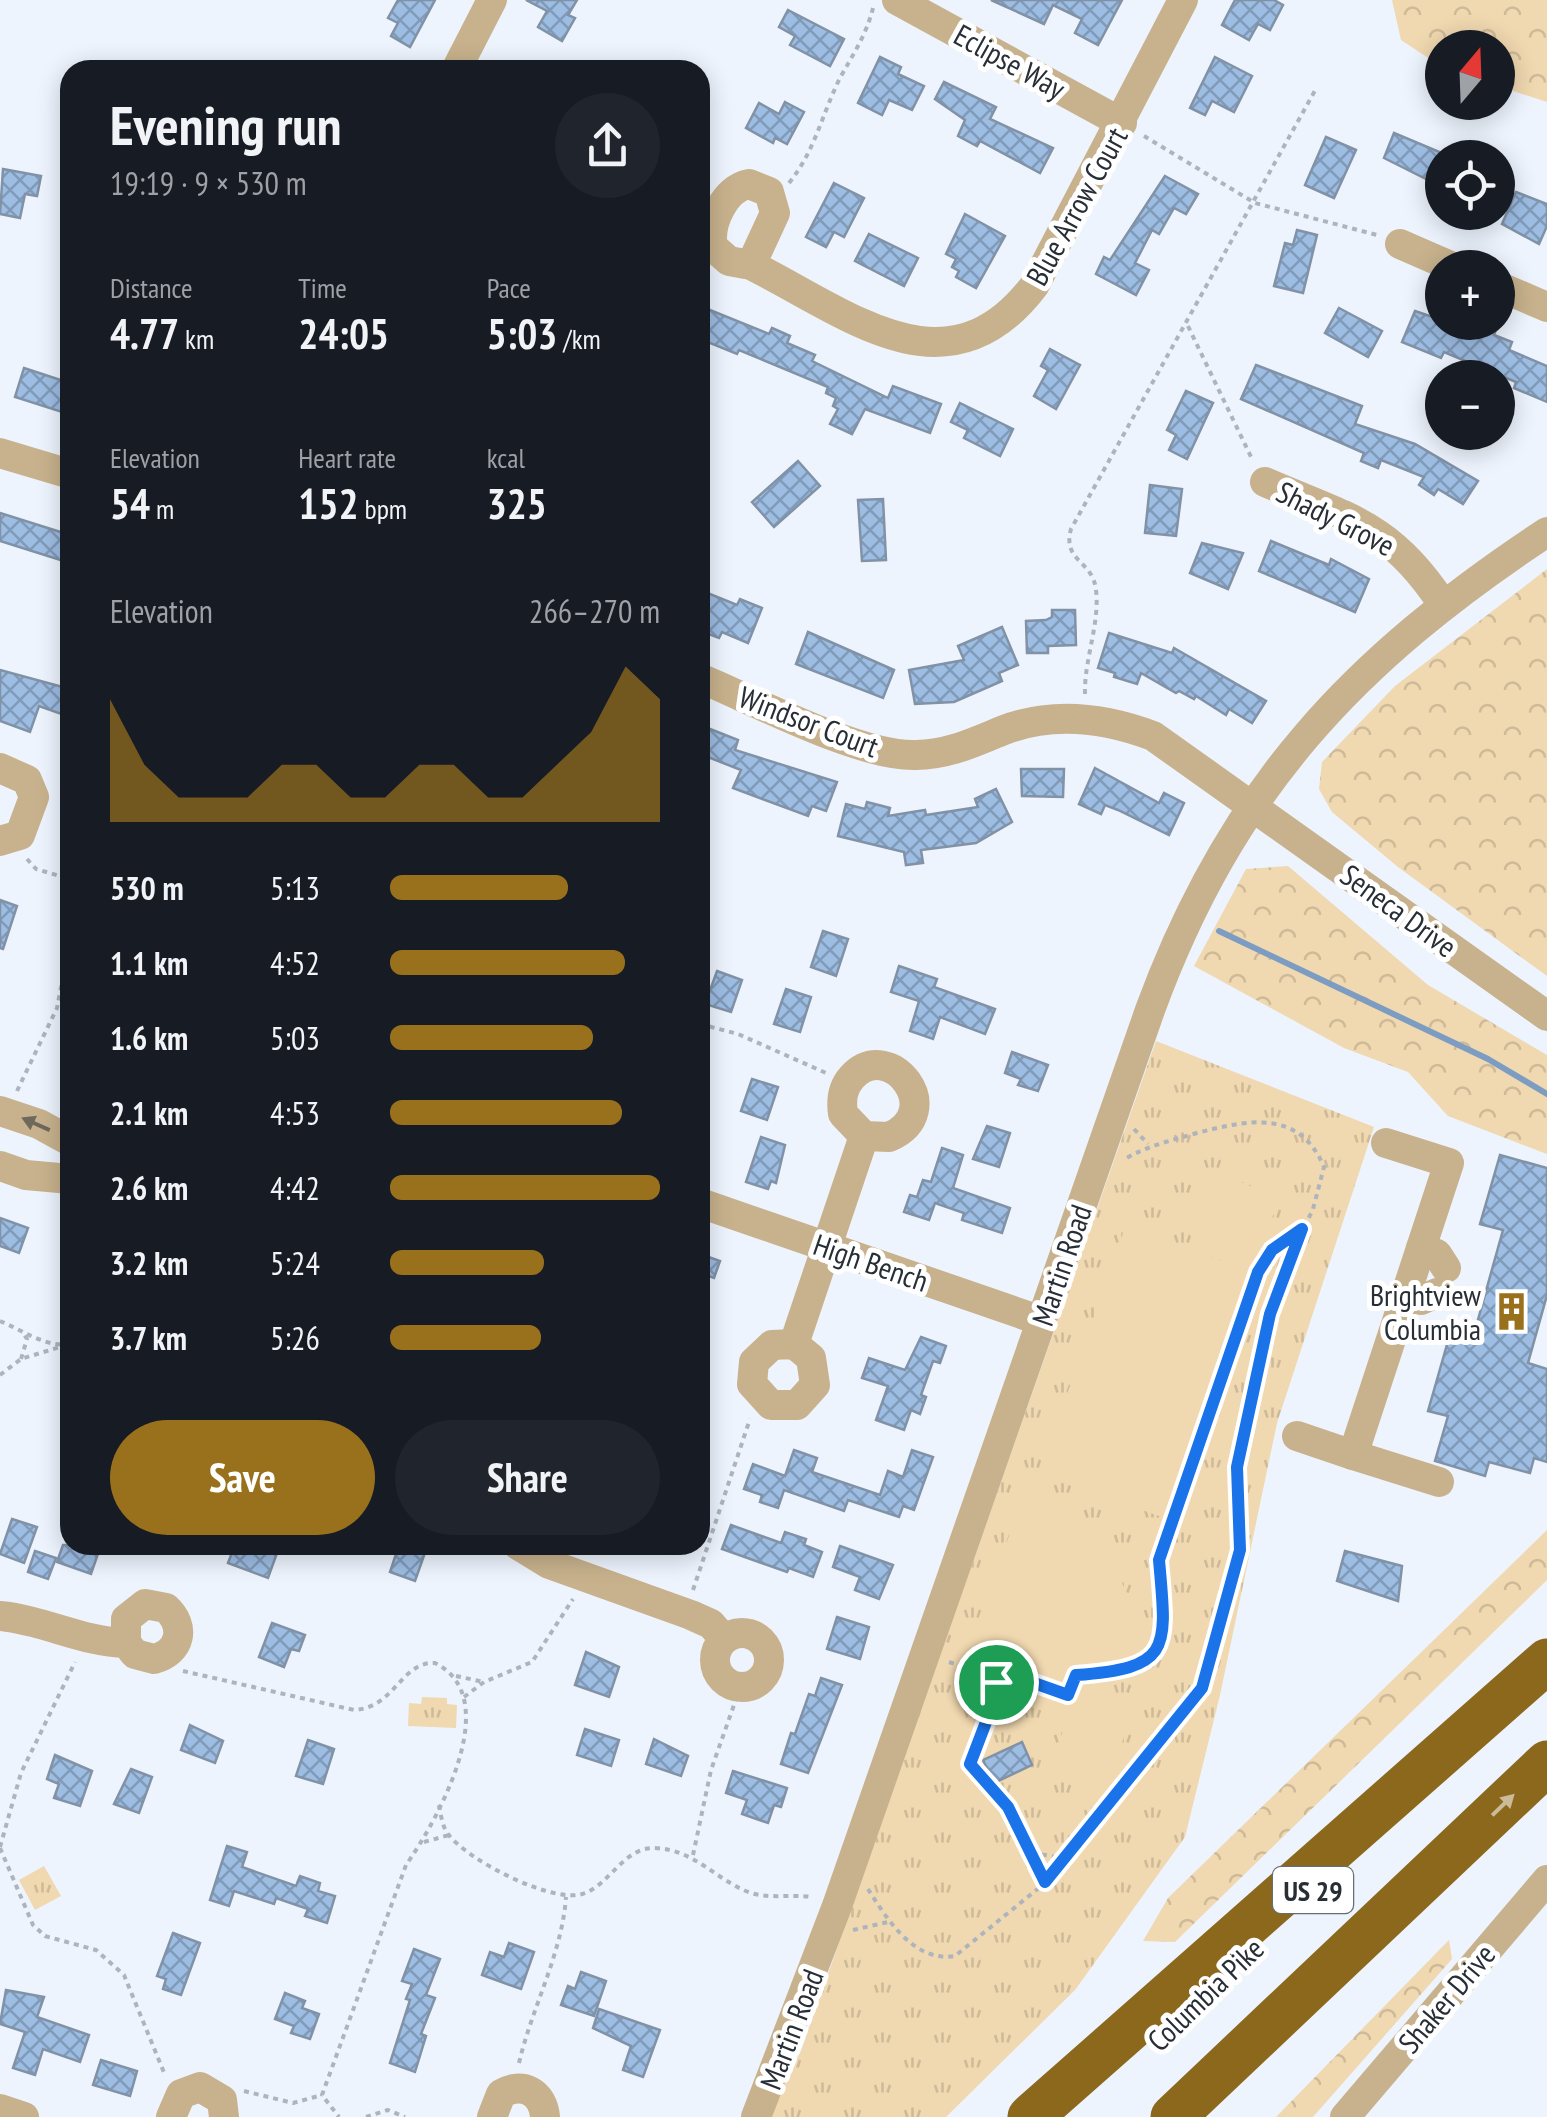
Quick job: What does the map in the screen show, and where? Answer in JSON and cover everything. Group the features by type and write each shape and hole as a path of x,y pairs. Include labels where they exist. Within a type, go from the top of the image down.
{"highway":[{"path":"1030,2117 1547,1662"},
{"name":"Columbia Pike","path":"1079,2117 1547,1662"},
{"name":"US 29","path":"1173,2117 1547,1762"},
{"path":"1202,2117 1459,1848"}],"street":[{"path":"461,60 492,0"},
{"name":"Eclipse Way","path":"897,0 1122,122"},
{"name":"Blue Arrow Court","path":"774,202 759,185 738,186 730,192 712,228 718,254 904,339 947,344 983,334 1010,314 1034,286 1184,0"},
{"path":"751,266 775,214 774,202"},
{"path":"1400,244 1425,255"},
{"path":"1515,293 1547,306"},
{"path":"0,454 60,471"},
{"name":"Shady Grove","path":"1265,482 1383,535 1416,564 1442,604"},
{"name":"Martin Road","path":"756,2117 790,2037 1168,962 1252,802 1359,677 1442,604 1547,532"},
{"name":"Windsor Court","path":"710,682 853,741 912,756 968,746 1031,722 1084,719 1154,736 1252,802"},
{"path":"0,768 19,774 32,788 32,806 10,838"},
{"name":"Seneca Drive","path":"1252,802 1547,1016"},
{"path":"878,1066 902,1074 913,1092 915,1105 906,1127 888,1137 864,1136 844,1114 843,1092 848,1080 858,1071 878,1066"},
{"path":"7,1113 60,1137"},
{"path":"794,1344 864,1136"},
{"path":"1354,1456 1449,1164 1386,1143"},
{"path":"0,1166 26,1175 60,1178"},
{"name":"High Bench","path":"710,1206 1042,1322"},
{"path":"1406,1295 1421,1300 1442,1280 1437,1254 1422,1248"},
{"path":"772,1344 794,1344 804,1350 816,1369 808,1397 786,1408 758,1396 752,1384 754,1362 772,1344"},
{"path":"1296,1436 1439,1482"},
{"path":"534,1555 548,1564 712,1624 724,1639"},
{"path":"0,1616 44,1624 84,1639 126,1643 145,1658 163,1657 178,1640 179,1629 166,1608 145,1604 131,1612 124,1625 126,1643"},
{"path":"754,1635 767,1648 768,1670 762,1679 740,1688 727,1684 715,1665 718,1647 724,1639 754,1635"},
{"name":"Shaker Drive","path":"1345,2117 1547,1880"},
{"path":"176,2105 200,2088 223,2108"},
{"path":"492,2117 500,2094 515,2088 535,2092 543,2102 545,2117"},
{"path":"0,2109 24,2117"}],"path":[{"path":"774,202 814,146 840,79 865,39 875,0"},
{"path":"1084,719 1097,594 1088,568 1072,558 1067,546 1071,529 1188,326 1317,87"},
{"path":"1122,122 1255,203 1361,229 1400,244"},
{"path":"1188,326 1265,482"},
{"path":"10,838 36,869 60,876"},
{"path":"7,1113 57,1008 60,993"},
{"path":"710,1027 738,1034 848,1080"},
{"path":"868,1889 888,1922 930,1954 942,1958 955,1956 1045,1882 1202,1688 1240,1550 1237,1467 1270,1314 1324,1166 1313,1146 1287,1126 1258,1119 1231,1122 1148,1145 1123,1160"},
{"path":"1134,1130 1148,1145"},
{"path":"925,1654 996,1682 1014,1676 1068,1695 1076,1675 1128,1671 1150,1660 1158,1647 1163,1604 1159,1560 1258,1272 1272,1250 1302,1229"},
{"path":"0,1322 60,1345"},
{"path":"21,1329 27,1339 21,1359"},
{"path":"0,1375 21,1359 60,1347"},
{"path":"710,1532 758,1396"},
{"path":"691,1615 705,1555"},
{"path":"464,1697 484,1682 532,1662 545,1648 585,1577"},
{"path":"84,1639 21,1773 0,1848 33,1925 45,1936 96,1950 124,1975 176,2105"},
{"path":"163,1657 191,1673 354,1710 380,1704 424,1663 484,1682"},
{"path":"322,2095 406,1865 422,1842 466,1742 464,1697 456,1676"},
{"path":"996,1682 999,1688 970,1764 1008,1807 1045,1882"},
{"path":"693,1855 711,1770 740,1688"},
{"path":"439,1805 449,1835 512,1877 566,1897 593,1888 634,1854 650,1848 693,1855 747,1891 814,1898"},
{"path":"422,1842 449,1835"},
{"path":"1034,1853 1067,1858"},
{"path":"515,2088 532,2011 564,1922 566,1897"},
{"path":"854,1930 888,1922"},
{"path":"223,2108 242,2090 294,2103 322,2095"},
{"path":"322,2095 338,2117"},
{"path":"366,2117 388,2110 405,2117"}],"green space":[{"path":"1392,0 1547,0 1547,102 1515,92 1515,30 1425,30 1425,56 1401,40"},
{"path":"1547,569 1547,976 1398,867 1332,812 1319,789 1322,762 1395,686"},
{"path":"1288,866 1428,985 1547,1055 1547,1154 1448,1116 1408,1072 1344,1048 1194,966 1246,869"},
{"path":"1156,1041 1374,1127 1277,1423 1220,1695 1185,1837 1075,1990 946,2117 770,2117 802,2048"},
{"path":"1216,1172 1280,1198 1255,1262 1190,1236"},
{"path":"1125,1227 1251,1271 1165,1518 1039,1475"},
{"path":"1027,1487 1077,1519 1111,1560 1131,1611 1138,1670 1076,1675 1071,1691 984,1662 974,1631"},
{"path":"1547,1530 1547,1580 1175,1942 1143,1941 1168,1898"},
{"path":"1076,1696 1132,1716 1102,1795 1047,1774"},
{"path":"422,1697 447,1698 447,1704 457,1705 456,1728 408,1726 409,1703 421,1704"},
{"path":"44,1866 61,1896 35,1910 19,1880"},
{"path":"1449,1940 1452,1959 1313,2117 1276,2117"}],"building":[{"path":"398,0 435,0 410,47 391,36 398,23 388,18"},
{"path":"526,0 577,0 568,15 575,18 562,41 538,27 547,11"},
{"path":"991,0 1122,0 1098,45 1075,33 1082,19 1053,5 1044,24"},
{"path":"1235,0 1274,0 1283,5 1270,30 1258,24 1249,40 1222,25"},
{"path":"788,10 844,39 830,66 790,45 795,36 779,27"},
{"path":"880,57 901,67 898,74 924,86 912,110 889,100 882,115 858,103"},
{"path":"1215,57 1252,76 1234,112 1212,101 1205,115 1190,108"},
{"path":"944,82 996,107 990,119 1053,148 1040,173 980,141 977,146 958,136 965,120 935,99"},
{"path":"785,102 804,112 787,144 775,138 773,143 746,128 759,103 779,114"},
{"path":"1394,133 1425,146 1425,178 1384,158"},
{"path":"1326,137 1356,150 1334,198 1305,185"},
{"path":"3,169 41,176 37,196 25,194 20,218 0,214"},
{"path":"1165,176 1198,194 1186,214 1174,208 1159,234 1152,230 1135,263 1149,270 1136,295 1096,274 1104,257 1110,260"},
{"path":"834,183 864,198 844,237 834,232 826,247 806,237"},
{"path":"1515,194 1547,204 1547,226 1539,244 1513,230"},
{"path":"965,214 1005,236 976,288 956,277 959,271 952,267 956,259 946,254"},
{"path":"1297,230 1317,235 1303,293 1274,286 1285,243 1293,245"},
{"path":"869,234 918,258 904,286 855,261"},
{"path":"1339,308 1382,331 1368,357 1325,333"},
{"path":"710,310 769,334 772,328 790,336 787,343 815,355 812,361 888,398 893,386 941,404 930,433 865,409 852,434 830,424 838,409 833,406 836,398 826,393 828,387 739,350 737,354 710,343"},
{"path":"1415,311 1425,314 1425,340 1512,342 1509,350 1547,366 1547,402 1515,388 1515,360 1463,360 1444,352 1441,358 1402,342"},
{"path":"1050,349 1080,365 1056,409 1034,396 1048,370 1041,366"},
{"path":"1256,365 1362,406 1355,424 1415,444 1478,481 1463,504 1438,489 1434,495 1419,485 1424,477 1381,460 1378,468 1361,461 1364,453 1241,399"},
{"path":"24,368 60,380 60,411 15,397"},
{"path":"1186,391 1213,403 1187,459 1169,450 1176,435 1167,430"},
{"path":"960,403 1013,429 1000,456 964,438 968,430 951,422"},
{"path":"798,461 820,486 774,527 752,502"},
{"path":"1150,485 1182,489 1176,536 1145,533"},
{"path":"883,499 886,560 862,561 858,500"},
{"path":"0,513 60,532 60,560 0,541"},
{"path":"1271,541 1329,565 1331,559 1369,579 1355,612 1259,571"},
{"path":"1202,543 1243,553 1228,589 1190,573"},
{"path":"710,594 737,605 740,599 762,608 748,643 722,632 719,638 710,635"},
{"path":"1052,610 1075,610 1076,645 1048,646 1048,653 1027,653 1026,621 1046,620 1052,617"},
{"path":"1002,627 1018,665 999,673 1002,681 954,702 915,704 909,670 964,660 958,646"},
{"path":"808,632 894,670 883,698 796,664"},
{"path":"1109,633 1172,653 1174,648 1266,701 1252,723 1229,709 1226,715 1196,696 1194,699 1176,693 1141,673 1137,684 1114,677 1115,673 1098,668"},
{"path":"0,670 60,686 60,713 39,706 30,732 0,721"},
{"path":"710,729 738,740 735,750 837,782 826,811 812,806 808,816 733,788 741,770 710,758"},
{"path":"1095,768 1159,803 1164,793 1184,803 1169,835 1105,805 1101,814 1079,804"},
{"path":"1021,769 1064,769 1063,797 1022,796"},
{"path":"996,789 1012,822 976,843 921,850 923,863 906,865 904,852 838,836 846,804 865,809 867,802 890,808 888,816 925,810 926,815 978,807 975,799"},
{"path":"0,900 17,906 3,949 0,948"},
{"path":"823,931 848,939 836,976 811,967"},
{"path":"899,966 937,979 934,987 995,1009 985,1034 940,1017 933,1039 910,1031 919,1001 891,992"},
{"path":"717,971 742,980 731,1012 710,1006 710,990"},
{"path":"786,989 811,997 800,1032 774,1024"},
{"path":"1012,1052 1048,1065 1038,1091 1018,1085 1021,1079 1005,1073"},
{"path":"752,1079 778,1087 767,1120 741,1111"},
{"path":"987,1126 1010,1133 999,1167 973,1159"},
{"path":"761,1137 785,1145 776,1183 771,1181 768,1189 746,1182"},
{"path":"942,1148 963,1155 953,1188 1010,1208 1002,1233 962,1220 964,1213 935,1203 929,1220 904,1212 910,1195 917,1197 923,1180 931,1182"},
{"name":"Brightview Columbia","path":"1500,1155 1547,1168 1547,1295 1528,1363 1547,1369 1547,1462 1534,1458 1530,1473 1489,1462 1485,1476 1435,1461 1448,1416 1428,1411 1452,1327 1474,1334 1503,1230 1480,1224"},
{"path":"0,1218 28,1228 19,1253 0,1246"},
{"path":"710,1258 720,1261 714,1278 710,1277"},
{"path":"921,1337 946,1346 940,1363 933,1361 921,1395 926,1397 920,1414 911,1410 904,1430 876,1420 888,1386 862,1378 869,1358 905,1370"},
{"path":"794,1450 817,1458 812,1472 880,1495 888,1471 903,1477 912,1450 933,1457 914,1510 903,1506 899,1517 848,1500 844,1511 784,1490 778,1508 760,1502 762,1495 744,1489 753,1464 785,1476"},
{"path":"12,1519 37,1527 24,1563 0,1554"},
{"path":"731,1525 781,1543 785,1532 806,1539 804,1545 822,1552 813,1577 722,1549"},
{"path":"840,1546 893,1565 879,1599 855,1590 860,1577 833,1567"},
{"path":"35,1551 56,1558 48,1579 28,1572"},
{"path":"1345,1551 1402,1566 1398,1601 1337,1581"},
{"path":"60,1554 98,1555 91,1574 57,1562"},
{"path":"231,1555 276,1555 268,1578 228,1563"},
{"path":"396,1555 424,1555 415,1581 390,1572"},
{"path":"837,1617 869,1627 860,1659 827,1649"},
{"path":"272,1623 305,1635 299,1651 291,1649 284,1667 259,1657"},
{"path":"586,1652 619,1667 609,1697 575,1685"},
{"path":"821,1678 842,1685 808,1773 781,1764 809,1694 815,1696"},
{"path":"190,1725 223,1741 215,1763 181,1750"},
{"path":"585,1729 619,1740 611,1766 577,1755"},
{"path":"654,1739 688,1756 681,1776 646,1764"},
{"path":"308,1740 334,1749 323,1784 296,1776"},
{"path":"1022,1742 1032,1765 994,1783 983,1760"},
{"path":"55,1755 92,1771 80,1806 54,1798 59,1784 47,1779"},
{"path":"131,1769 152,1777 139,1813 114,1804"},
{"path":"733,1771 787,1788 781,1807 774,1805 768,1823 742,1814 747,1800 726,1793"},
{"path":"227,1846 247,1852 242,1867 296,1886 300,1876 320,1883 318,1891 335,1896 327,1923 305,1916 308,1909 276,1898 274,1904 234,1891 229,1906 210,1900"},
{"path":"173,1933 200,1943 181,1995 163,1989 166,1979 157,1976"},
{"path":"509,1943 534,1952 521,1989 482,1975 490,1952 504,1957"},
{"path":"414,1949 440,1959 426,1995 435,1998 421,2034 426,2036 415,2072 390,2063 410,2000 406,1999 412,1984 402,1981"},
{"path":"581,1972 606,1981 594,2016 561,2005 568,1986 575,1989"},
{"path":"6,1990 44,1997 37,2017 89,2035 80,2062 43,2049 35,2075 13,2068 25,2032 0,2024"},
{"path":"285,1993 305,2001 302,2008 319,2014 310,2039 291,2033 294,2026 275,2019"},
{"path":"599,2009 660,2030 643,2077 623,2070 631,2046 593,2028"},
{"path":"101,2060 137,2071 130,2096 93,2085"}],"waterway":[{"path":"1219,931 1488,1059 1547,1094"}],"place":[{"name":"Brightview Columbia","path":"1511,1311"}],"route":[{"path":"1302,1229 1280,1278 1270,1314 1237,1467 1240,1550 1214,1637 1208,1674 1190,1709 1045,1882 1008,1807 970,1764 999,1688 996,1682 1014,1676 1068,1695 1076,1675 1128,1671 1150,1660 1158,1647 1163,1604 1159,1560 1258,1272 1272,1250 1302,1229"}]}
